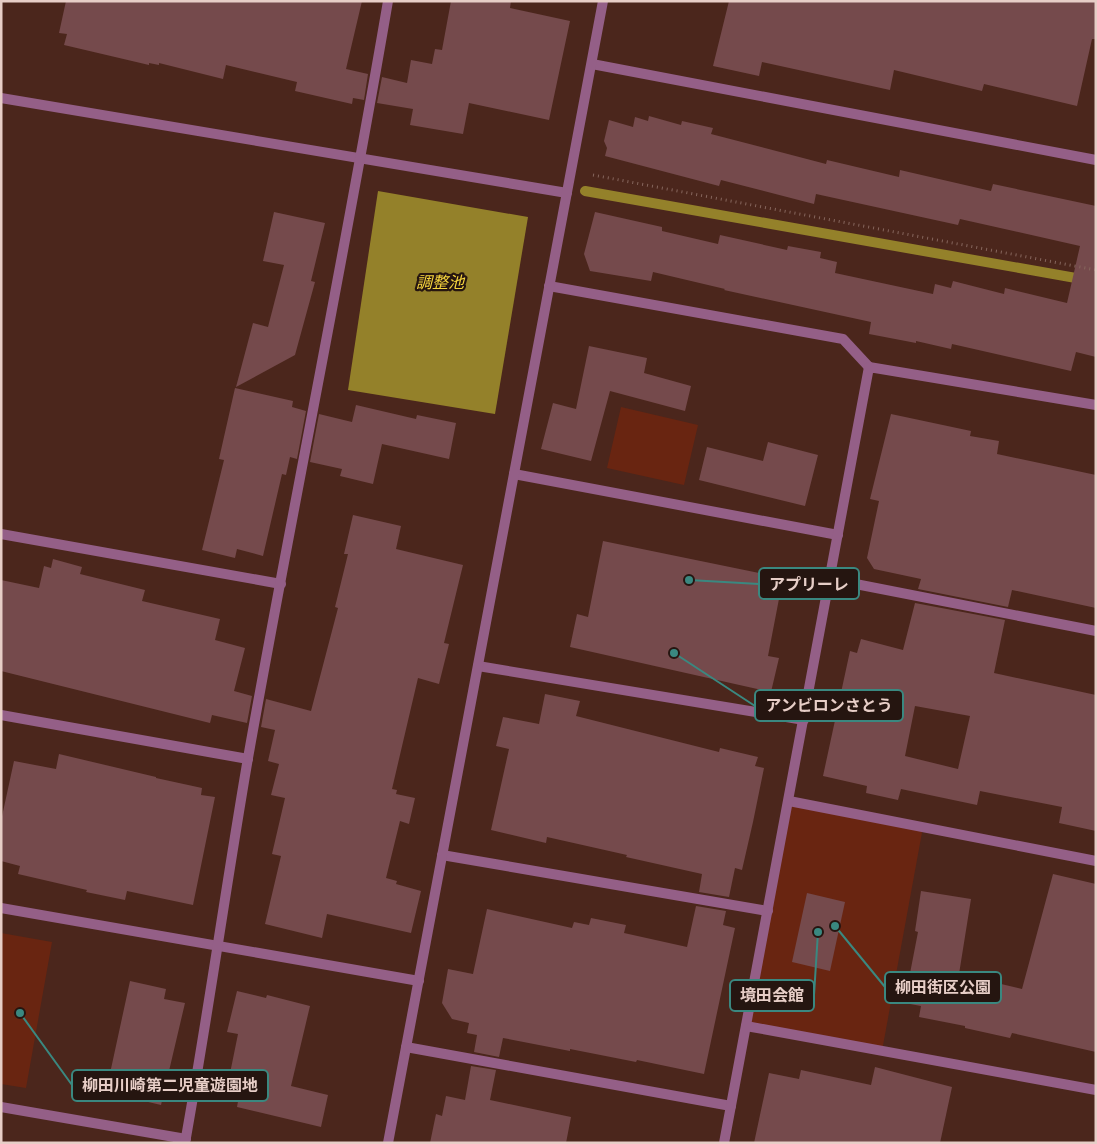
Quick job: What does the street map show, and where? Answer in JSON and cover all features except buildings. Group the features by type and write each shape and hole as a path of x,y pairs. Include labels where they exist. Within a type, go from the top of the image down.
{"street":[{"path":"1,1107 185,1141 219,945 248,759 361,158 388,1"},
{"path":"388,1143 603,1"},
{"path":"592,64 1096,160"},
{"path":"1,98 567,192"},
{"path":"550,286 843,339 869,367 1096,405"},
{"path":"724,1143 869,367"},
{"path":"514,474 838,534"},
{"path":"1,534 281,584"},
{"path":"830,579 1096,631"},
{"path":"478,666 804,720"},
{"path":"1,715 248,759"},
{"path":"788,801 1096,861"},
{"path":"442,855 768,911"},
{"path":"1,908 419,981"},
{"path":"746,1026 1096,1090"},
{"path":"406,1047 731,1106"}],"path":[{"path":"571,170 1096,270"}],"shaded area":[{"path":"621,407 698,425 684,485 607,468"},
{"path":"789,801 923,827 882,1051 746,1026"},
{"path":"1,933 52,942 26,1088 1,1084"}],"water":[{"name":"調整池","path":"378,191 528,217 495,414 348,390"}],"waterway":[{"path":"585,191 1087,280"}],"place":[{"name":"アプリーレ","path":"689,580"},
{"name":"アンビロンさとう","path":"674,653"},
{"name":"柳田街区公園","path":"835,926"},
{"name":"境田会館","path":"818,932"},
{"name":"柳田川崎第二児童遊園地","path":"20,1013"}]}
